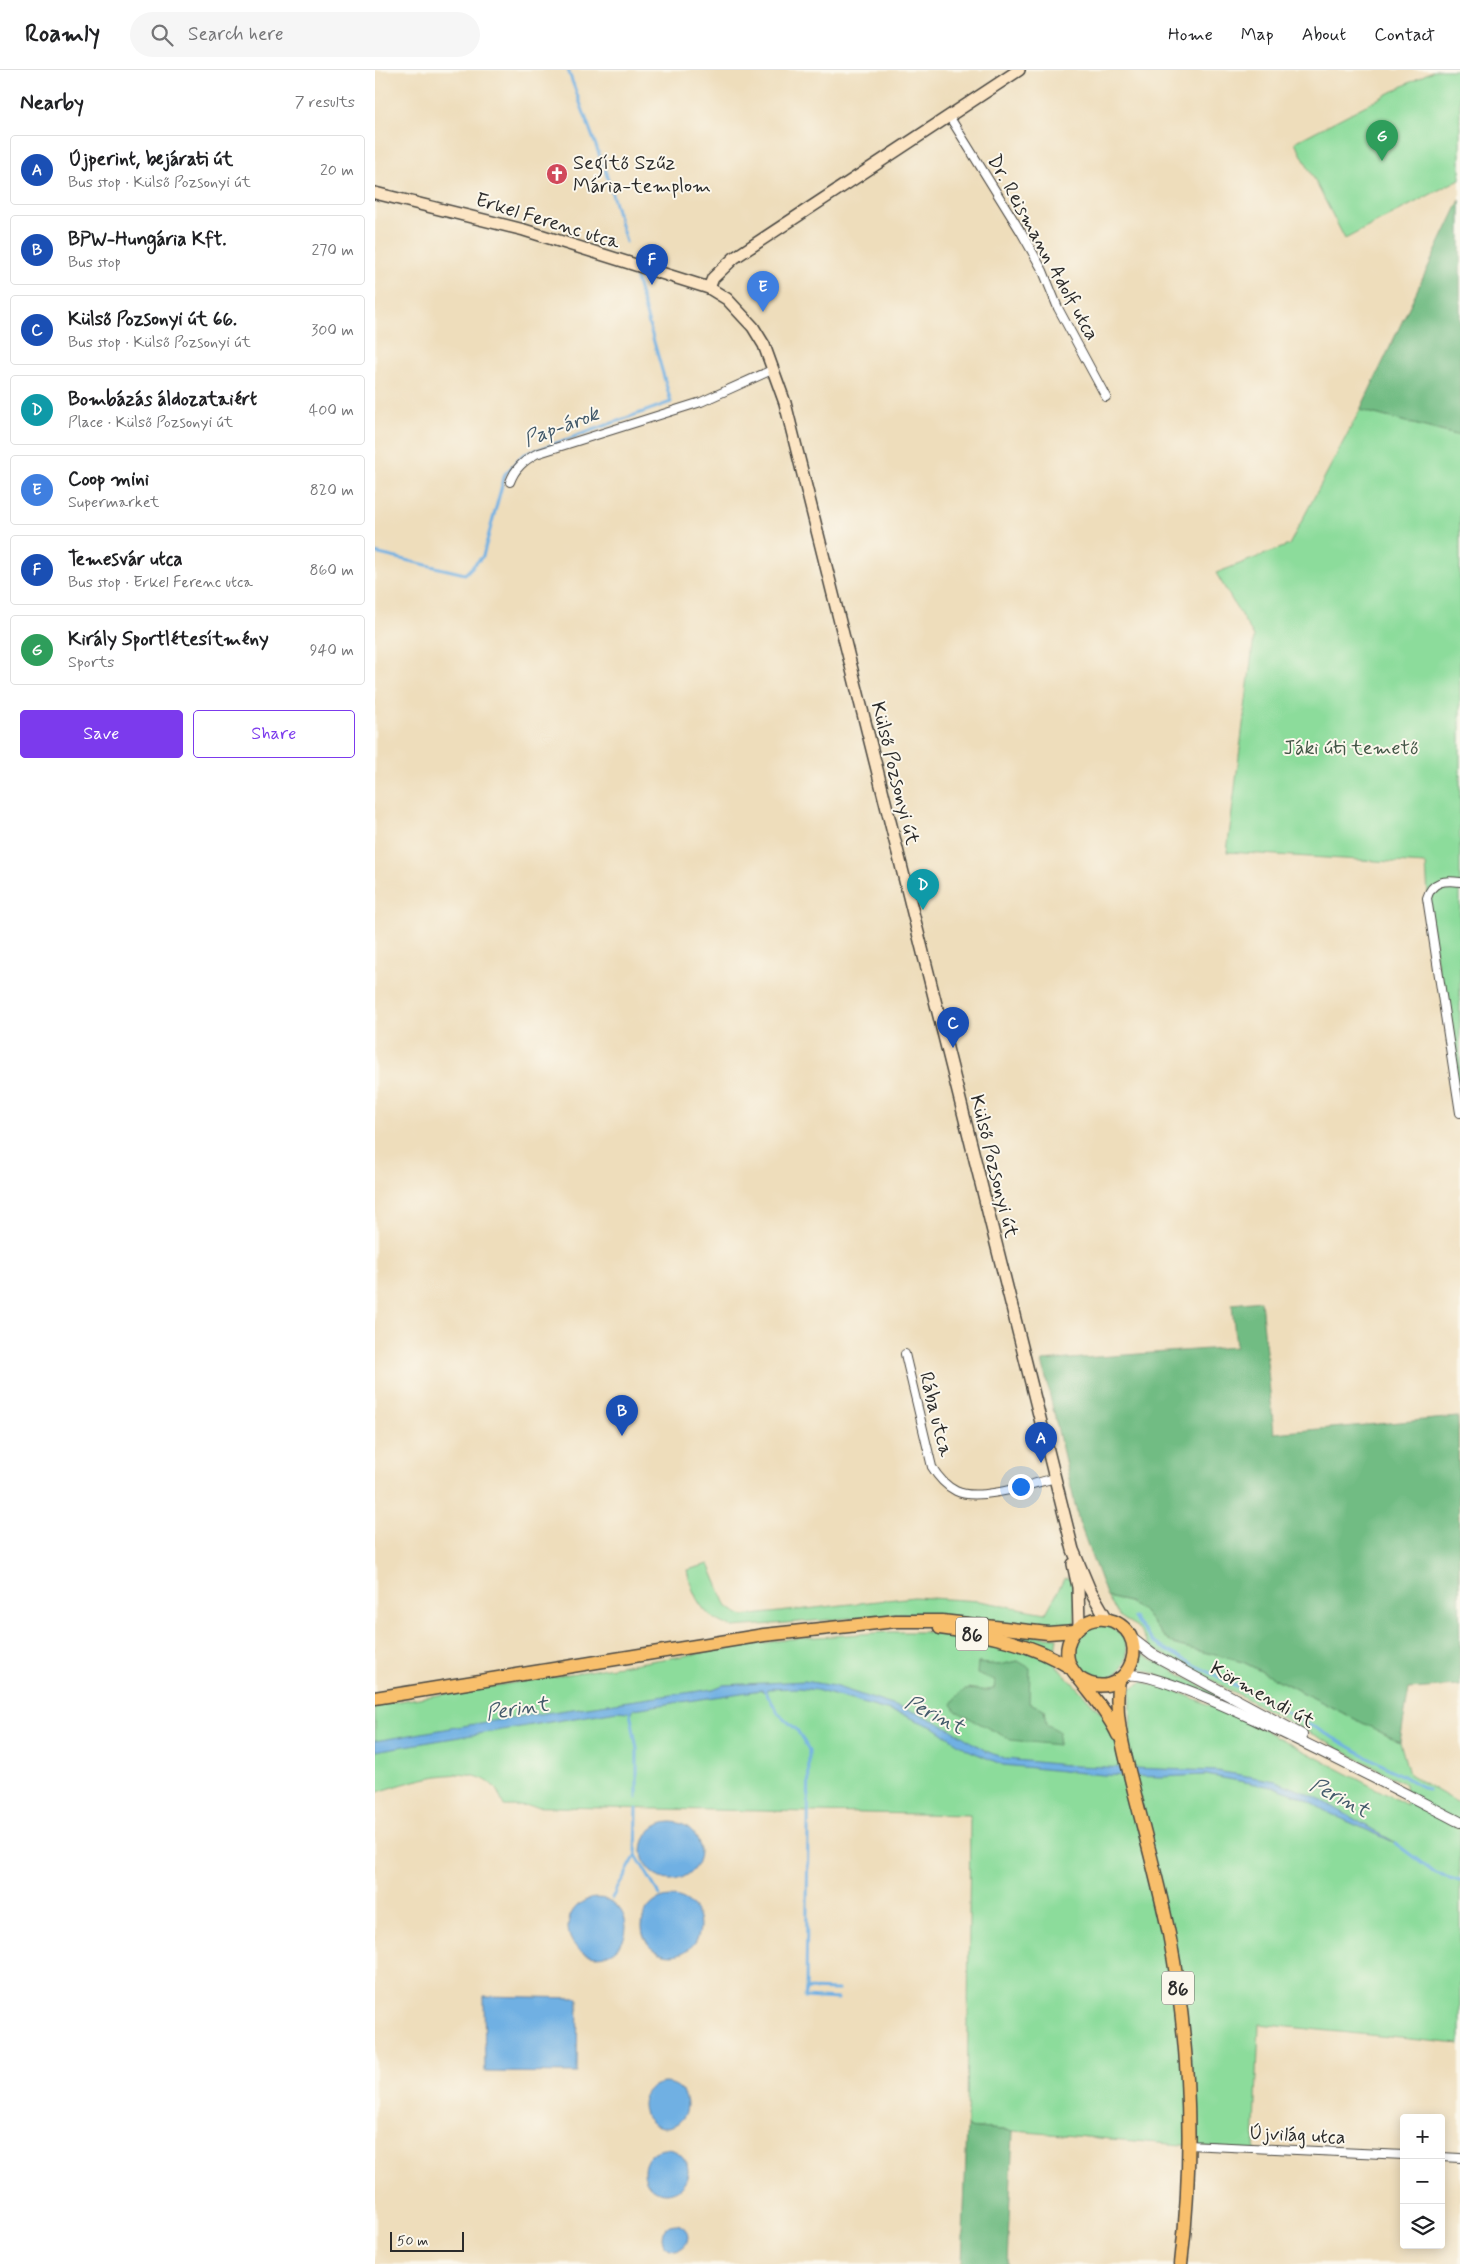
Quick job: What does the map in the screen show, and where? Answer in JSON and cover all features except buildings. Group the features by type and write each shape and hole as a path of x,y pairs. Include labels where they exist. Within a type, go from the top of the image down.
{"main road":[{"path":"709,288 713,278 734,258 1019,70"},
{"name":"Erkel Ferenc utca","path":"375,193 524,230 709,288"},
{"name":"Külső Pozsonyi út","path":"709,288 727,299 753,327 765,345 785,403 1067,1523"},
{"path":"1067,1523 1078,1563 1107,1619 1123,1628 1130,1637"},
{"path":"1067,1523 1078,1587 1077,1629 1067,1649 1075,1673"},
{"name":"86","path":"375,1698 772,1634 867,1624 930,1620 1048,1633 1077,1629 1095,1619 1107,1619"},
{"name":"86","path":"867,1624 940,1628 1030,1647 1049,1655 1090,1684 1102,1686 1121,1678 1131,1666 1133,1655 1130,1637"},
{"name":"86","path":"1075,1673 1108,1717 1122,1744"},
{"name":"86","path":"1121,1678 1117,1706 1122,1744 1169,1932 1181,2007 1187,2078 1189,2145 1186,2217 1181,2264"}],"street":[{"name":"Dr. Reismann Adolf utca","path":"949,116 987,174 1043,270 1058,308 1106,396"},
{"path":"510,482 513,473 536,454 701,402 774,369"},
{"path":"1460,882 1448,880 1435,883 1429,890 1427,898 1460,1113"},
{"name":"Rába utca","path":"905,1354 932,1467 940,1479 957,1491 967,1495 996,1492 1055,1478"},
{"name":"Körmendi út","path":"1130,1637 1152,1654 1283,1724 1381,1782"},
{"name":"Körmendi út","path":"1121,1678 1137,1674 1171,1683 1276,1729 1460,1822"},
{"name":"Újvilág utca","path":"1189,2145 1400,2155"},
{"path":"1445,2157 1460,2158"}],"green space":[{"path":"1434,70 1460,70 1460,179 1345,239 1295,142"},
{"path":"1460,200 1460,436 1360,410"},
{"name":"Jáki úti temető","path":"1360,410 1460,436 1460,1113 1429,910 1426,864 1227,852 1254,637 1216,573 1289,545"},
{"path":"1261,1301 1274,1433 1458,1417 1460,1686 1409,1689 1400,1742 1243,1662 1176,1645 1163,1636 1144,1612 1129,1602 1107,1597 1079,1522 1042,1361 1236,1347 1232,1304"},
{"path":"709,1564 727,1607 743,1616 914,1597 979,1601 1046,1613 1064,1579 1075,1577 1075,1622 1067,1628 1059,1630 905,1614 733,1627 723,1624 707,1613 701,1606 693,1589 687,1570"},
{"path":"1107,1597 1129,1602 1144,1612 1163,1636 1176,1645 1243,1662 1400,1742 1409,1774 1460,1804 1460,2044 1259,2024 1254,2151 967,2127 970,1815 504,1806 495,1788 484,1780 470,1775 454,1774 402,1784 375,1793 375,1705 789,1639 890,1632 925,1632 985,1639 1050,1659 1103,1715 1118,1743 1130,1743 1131,1688 1143,1682 1176,1691 1243,1719 1407,1805 1405,1784 1150,1647 1137,1627 1119,1616","holes":["1018,1661 1029,1703 1046,1724 969,1688 984,1691 994,1689 995,1681 978,1663 999,1665"]},
{"path":"1095,1625 1105,1625 1115,1629 1123,1637 1127,1652 1123,1667 1115,1675 1105,1679 1095,1679 1085,1675 1077,1667 1073,1657 1073,1647 1077,1637 1085,1629"},
{"path":"1007,1633 1057,1638 1055,1652 1008,1637"},
{"path":"1143,1654 1220,1696 1216,1698 1140,1668"},
{"path":"1018,1661 1030,1668 1029,1703 1044,1709 1046,1724 1059,1731 1058,1745 1011,1740 956,1711 952,1704 966,1690 994,1689 995,1681 977,1674 978,1663 999,1665"},
{"path":"967,2127 1013,2131 1007,2264 962,2264"}],"water":[{"path":"805,1681 834,1686 920,1714 949,1728 986,1751 1006,1759 1076,1766 1217,1771 1276,1781 1316,1797 1398,1844 1329,1813 1299,1796 1277,1788 1206,1775 1160,1777 1102,1775 1003,1765 968,1750 935,1728 904,1715 816,1690 799,1688 767,1689 768,1694 761,1690 634,1709 631,1715 628,1712 617,1711 375,1751 375,1741 510,1718 713,1689 723,1685"},
{"path":"671,1822 682,1824 695,1835 700,1851 698,1862 687,1875 671,1880 660,1878 647,1867 642,1851 644,1840 655,1827"},
{"path":"671,1897 682,1899 695,1910 700,1926 698,1937 687,1950 671,1955 660,1953 647,1942 642,1926 644,1915 655,1902"},
{"path":"597,1898 608,1900 621,1911 626,1927 624,1938 613,1951 597,1956 586,1954 573,1943 568,1927 570,1916 581,1903"},
{"path":"484,1996 578,1998 577,2073 485,2072"},
{"path":"661,2083 669,2083 681,2089 687,2105 681,2121 669,2127 661,2127 649,2121 643,2109 643,2101 649,2089"},
{"path":"662,2149 670,2149 682,2155 688,2171 682,2187 670,2193 662,2193 650,2187 644,2175 644,2167 650,2155"},
{"path":"675,2224 684,2228 688,2237 684,2246 675,2250 666,2246 662,2237 666,2228"}],"waterway":[{"name":"Pap-árok","path":"568,70 606,173 626,242"},
{"name":"Pap-árok","path":"375,553 465,574 483,556 505,474 523,455 671,402 635,275"},
{"path":"1134,1618 1153,1642 1166,1650 1290,1714 1428,1790"},
{"path":"766,1692 778,1713 797,1730 809,1750 806,1989 838,1990"},
{"path":"630,1712 637,1749 637,1798"},
{"path":"612,1898 636,1855 637,1809"},
{"name":"Perint","path":"1395,1843 1436,1874 1460,1881"},
{"path":"636,1855 660,1896"},
{"path":"806,1989 805,1997 838,1999"}],"place":[{"name":"Király Sportlétesítmény","path":"1382,161"},
{"name":"Segítő Szűz Mária-templom","path":"557,174"},
{"name":"Temesvár utca","path":"652,285"},
{"name":"Coop mini","path":"763,312"},
{"name":"Bombázás áldozataiért","path":"923,910"},
{"name":"Külső Pozsonyi út 66.","path":"953,1048"},
{"name":"BPW-Hungária Kft.","path":"622,1436"},
{"name":"Újperint, bejárati út","path":"1041,1463"}]}
